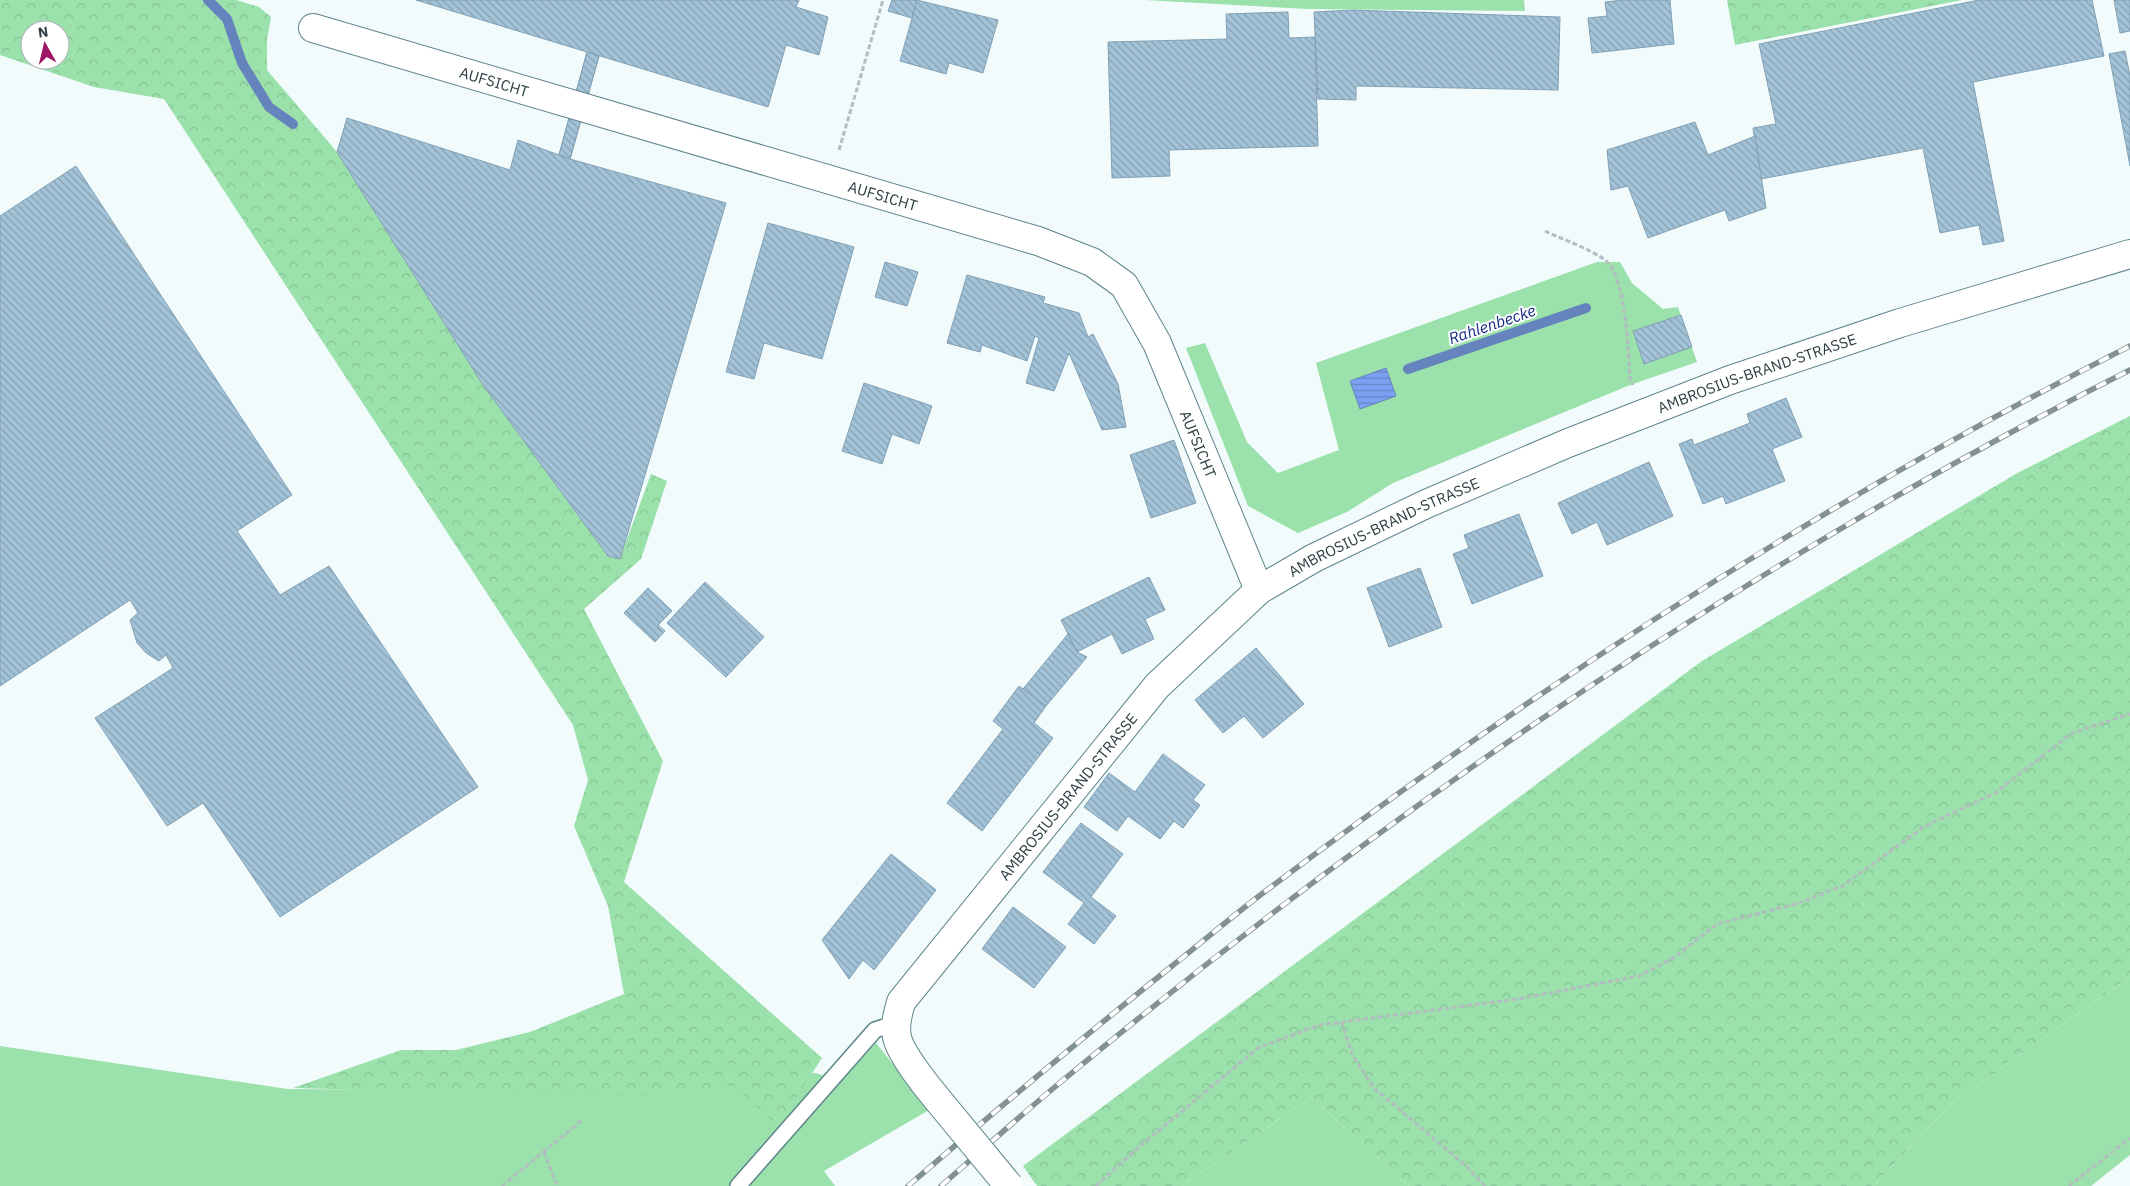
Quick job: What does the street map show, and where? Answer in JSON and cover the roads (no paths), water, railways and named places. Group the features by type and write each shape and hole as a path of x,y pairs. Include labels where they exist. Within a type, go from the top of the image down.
{"street":[{"name":"AUFSICHT","path":"313,28 1038,241 1092,262 1124,285 1157,343 1260,590"},
{"name":"AMBROSIUS-BRAND-STRASSE","path":"896,1023 901,1002 1157,686 1260,590 1314,558 1426,504 1568,442 1730,380 1900,323 2130,254"},
{"path":"896,1023 897,1039 921,1079 1009,1186"}],"lane":[{"path":"738,1186 875,1030 896,1023"}],"water":[{"path":"1386,368 1396,396 1360,409 1350,381"}],"waterway":[{"name":"Rahlenbecke","path":"208,0 227,19 242,63 269,107 293,124"},
{"name":"Rahlenbecke","path":"1408,369 1586,308"}],"railway":[{"path":"908,1186 1072,1047 1246,906 1373,811 1477,738 1689,597 1797,531 1906,466 2130,346"},
{"path":"941,1186 1047,1094 1187,980 1314,882 1444,787 1576,696 1711,608 1848,524 1988,445 2130,370"}]}
